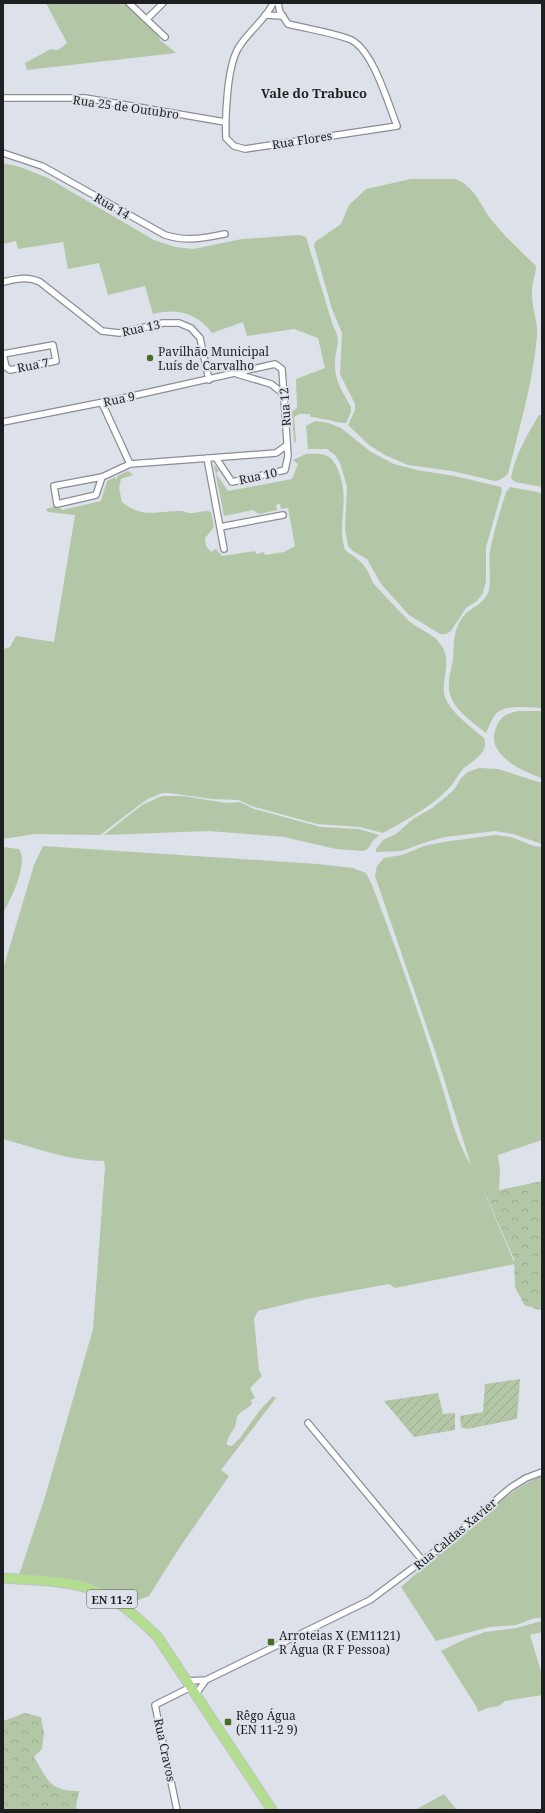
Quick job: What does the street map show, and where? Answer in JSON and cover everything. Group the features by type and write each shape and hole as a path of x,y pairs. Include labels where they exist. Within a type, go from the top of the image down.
{"main road":[{"name":"EN 11-2","path":"3,1578 63,1583 89,1588 116,1601 138,1618 157,1636 272,1810"}],"street":[{"path":"130,3 166,37"},
{"path":"147,19 163,3"},
{"name":"Rua Flores","path":"273,3 238,48 230,72 225,122 226,138 234,146 245,148 397,126 373,66 364,50 350,39 288,24 283,16"},
{"path":"278,3 280,12 283,16"},
{"path":"265,15 283,16"},
{"name":"Rua 25 de Outubro","path":"3,98 85,98 225,122"},
{"name":"Rua 14","path":"3,153 42,166 165,236 192,240 225,234"},
{"name":"Rua 13","path":"3,282 23,278 32,278 40,282 102,331 119,333 163,322 179,322 192,328 200,338 209,380"},
{"name":"Rua 7","path":"53,345 56,361 10,370 6,367 3,355 53,345"},
{"name":"Rua 9","path":"3,422 102,403 275,364 282,369"},
{"name":"Rua 12","path":"282,369 287,445"},
{"name":"Rua 9","path":"236,374 271,384 284,394"},
{"path":"102,403 130,464"},
{"name":"Rua 10","path":"102,477 96,495 57,504 54,486 102,477 130,464 276,453 287,445"},
{"name":"Rua 10","path":"216,458 232,482 286,470 287,445"},
{"path":"207,458 224,549"},
{"path":"220,527 283,515"},
{"path":"308,1423 423,1561"},
{"name":"Rua Caldas Xavier","path":"206,1680 370,1600 423,1561 510,1488 526,1478 542,1472"},
{"path":"192,1687 206,1680"},
{"path":"192,1687 206,1680"},
{"name":"Rua Cravos","path":"177,1810 155,1705 192,1687"}],"green space":[{"path":"46,3 126,3 158,35 160,40 176,53 27,70 25,63 51,49 58,50 67,43"},
{"path":"3,163 20,167 48,178 154,240 175,247 193,249 242,239 299,235 306,237 338,341 335,372 340,388 351,407 351,412 346,423 310,417 310,414 299,414 294,417 296,441 294,443 292,412 297,408 296,379 325,368 318,338 294,329 247,336 243,322 212,333 200,321 186,314 178,312 162,312 153,314 145,286 108,295 99,263 68,269 63,242 18,249 16,241 3,244"},
{"path":"411,179 455,179 462,182 478,198 490,218 500,230 536,266 532,287 537,336 535,354 525,405 508,474 500,480 495,481 452,471 408,465 385,455 369,445 348,425 355,410 355,404 340,374 342,333 332,309 314,246 315,242 341,224 349,205 366,189"},
{"path":"539,415 542,415 542,487 515,482 511,478 518,453"},
{"path":"315,421 329,423 341,428 371,452 394,464 501,487 502,491 486,547 486,581 483,593 477,601 466,608 451,631 446,634 440,634 409,615 381,584 367,559 353,551 348,546 345,529 347,487 340,463 335,455 327,449 308,449 306,426"},
{"path":"306,454 325,455 336,465 344,496 342,534 345,550 363,564 374,584 408,620 432,635 443,648 446,660 444,693 446,699 454,712 484,738 485,747 480,755 464,768 443,794 427,807 383,833 360,827 317,824 251,806 239,800 212,799 162,793 146,800 100,835 35,834 3,839 3,648 10,647 16,636 54,642 75,515 48,512 46,509 57,506 62,510 101,501 107,481 115,477 117,479 117,476 128,471 133,475 121,479 119,488 122,502 137,511 150,513 181,511 188,513 206,511 211,512 214,527 205,538 206,546 211,552 216,549 222,556 255,551 256,554 264,552 265,555 284,552 295,546 288,508 281,509 280,504 276,505 277,510 259,514 253,510 224,516 214,465 219,470 216,474 228,491 292,479 298,464 293,460"},
{"path":"510,487 542,493 542,708 517,707 499,711 491,721 486,733 467,718 455,705 449,691 449,680 453,659 454,638 459,623 465,615 483,601 488,593 490,584 490,551 506,492"},
{"path":"519,711 542,711 542,778 515,766 500,753 496,746 494,737 498,724 502,718 508,714"},
{"path":"479,768 498,769 542,783 542,844 513,834 495,831 445,837 402,851 376,852 376,849 383,840 396,834 413,819 432,808 454,790 461,778 468,772"},
{"path":"162,796 183,796 226,803 240,802 254,809 321,827 359,829 379,835 368,849 363,851 336,849 284,837 209,831 104,835 142,805"},
{"path":"495,835 511,837 534,846 542,847 542,1140 498,1155 500,1170 499,1191 485,1194 515,1264 395,1288 389,1284 307,1299 258,1311 254,1319 259,1370 262,1376 250,1388 255,1398 251,1400 252,1404 237,1417 235,1427 228,1438 227,1445 232,1446 240,1438 260,1410 273,1396 276,1398 221,1470 229,1476 180,1547 149,1596 133,1602 115,1596 19,1575 45,1497 93,1329 105,1167 104,1161 79,1159 40,1150 3,1139 3,969 34,865 43,846 318,864 353,868 366,873 372,885 408,983 457,1135 465,1155 471,1165 437,1057 375,876 377,866 384,858 402,855 424,846 443,842"},
{"path":"3,847 19,849 22,855 22,863 18,881 3,913"},
{"path":"542,1181 542,1310 525,1306 515,1287 514,1259 485,1193"},
{"path":"520,1379 517,1419 467,1429 461,1427 460,1416 483,1412 485,1384"},
{"path":"438,1393 443,1414 455,1413 455,1430 414,1437 384,1401"},
{"path":"542,1475 542,1618 535,1618 516,1625 490,1627 436,1641 401,1587 468,1526 504,1498"},
{"path":"542,1621 542,1632 530,1635 542,1675 542,1695 505,1701 499,1706 487,1708 478,1712 476,1706 441,1651 465,1639 485,1632 516,1628"},
{"path":"25,1713 41,1717 44,1733 42,1749 34,1757 50,1783 61,1789 79,1791 76,1806 77,1810 3,1810 3,1721"},
{"path":"444,1794 457,1810 415,1810"}],"place":[{"name":"Pavilhão Municipal Luís de Carvalho","path":"150,358"},
{"name":"Arroteias X (EM1121) R Água (R F Pessoa)","path":"271,1642"},
{"name":"Rêgo Água (EN 11-2 9)","path":"228,1722"}],"district":[{"name":"Vale do Trabuco","path":"314,93"}]}
